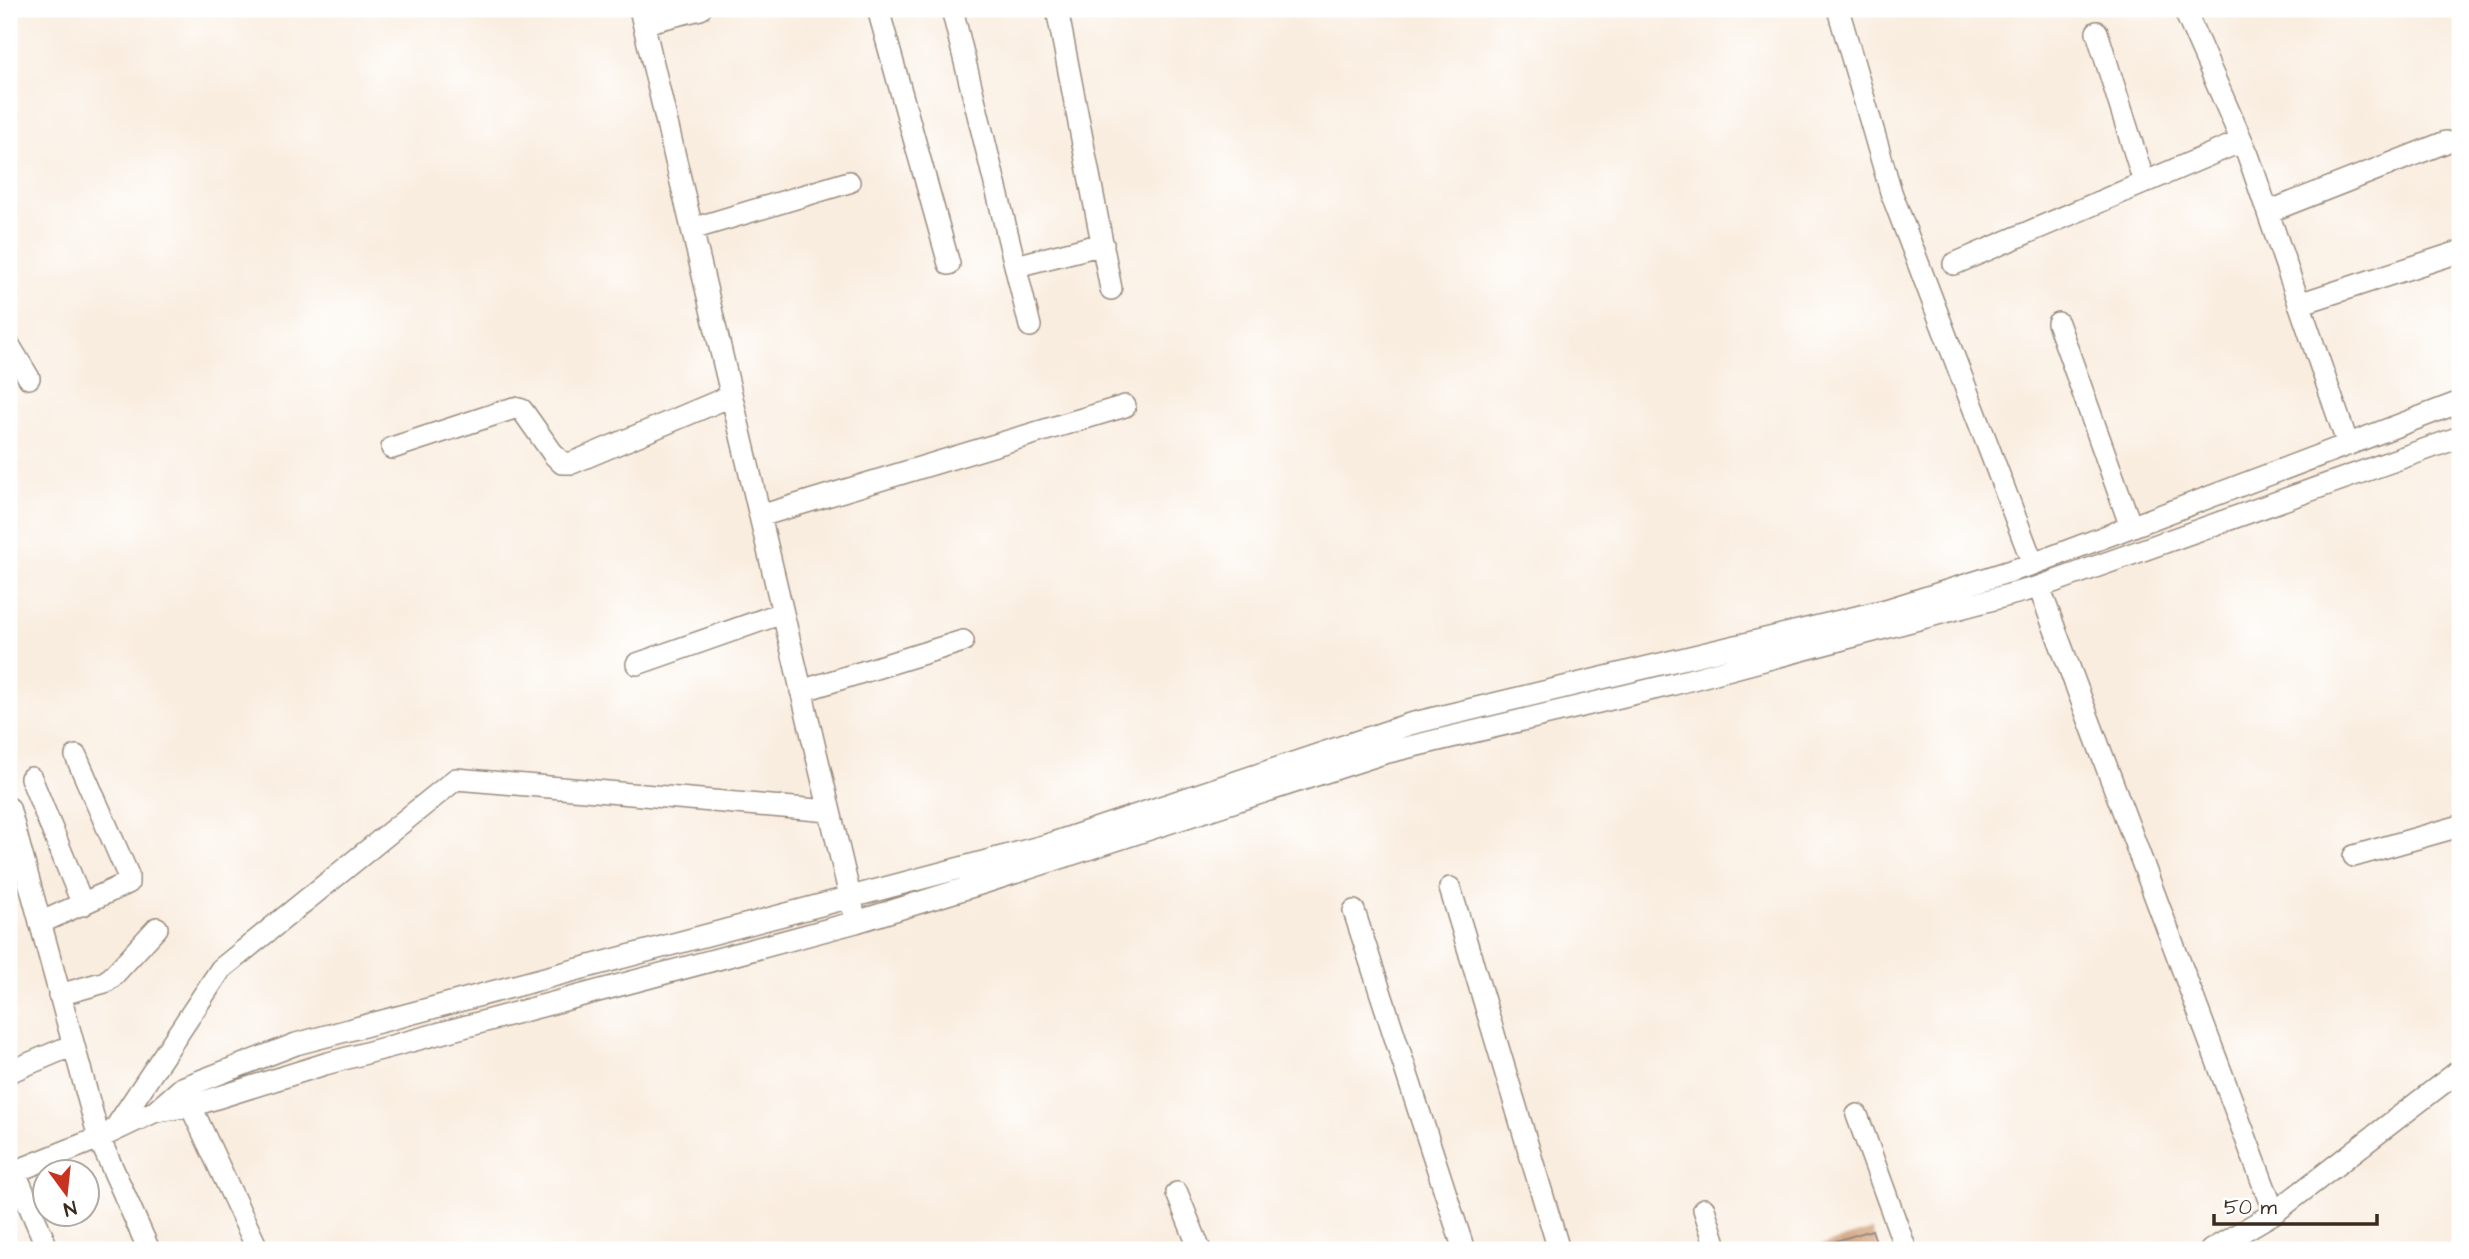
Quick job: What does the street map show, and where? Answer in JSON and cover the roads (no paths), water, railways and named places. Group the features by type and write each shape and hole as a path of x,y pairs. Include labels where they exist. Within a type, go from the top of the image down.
{"street":[{"path":"699,9 642,16 856,922"},
{"path":"878,9 949,264"},
{"path":"952,9 1030,326"},
{"path":"1057,9 1111,289"},
{"path":"1838,9 1891,192 2033,564"},
{"path":"2184,9 2243,144 2348,445"},
{"path":"2097,32 2144,182"},
{"path":"2267,212 2446,142"},
{"path":"1954,264 2230,146 2243,144"},
{"path":"692,229 849,182"},
{"path":"1016,266 1103,244"},
{"path":"2299,304 2459,252"},
{"path":"2058,323 2131,527"},
{"path":"9,345 29,378"},
{"path":"392,448 514,408 522,410 562,463 572,463 731,396"},
{"path":"48,1250 12,1173 106,1134 296,1044 1064,841 1258,773 1410,724 1886,611 2033,564 2460,402"},
{"path":"760,516 1125,406"},
{"path":"186,1097 325,1063 856,922 1384,753 1674,684 2039,587 2460,437"},
{"path":"2039,587 2274,1213"},
{"path":"637,664 782,613"},
{"path":"801,691 963,641"},
{"path":"40,923 128,883 128,875 76,756"},
{"path":"31,778 83,905"},
{"path":"106,1134 221,969 456,779 829,811"},
{"path":"9,808 16,863 40,923 73,1045 149,1250"},
{"path":"2354,856 2460,826"},
{"path":"1450,888 1559,1250"},
{"path":"1354,911 1464,1250"},
{"path":"59,995 111,978 156,928"},
{"path":"9,1072 73,1045"},
{"path":"2211,1250 2274,1213 2460,1070"},
{"path":"186,1097 258,1250"},
{"path":"1857,1115 1906,1250"},
{"path":"1177,1193 1200,1250"},
{"path":"1704,1209 1717,1250"}]}
